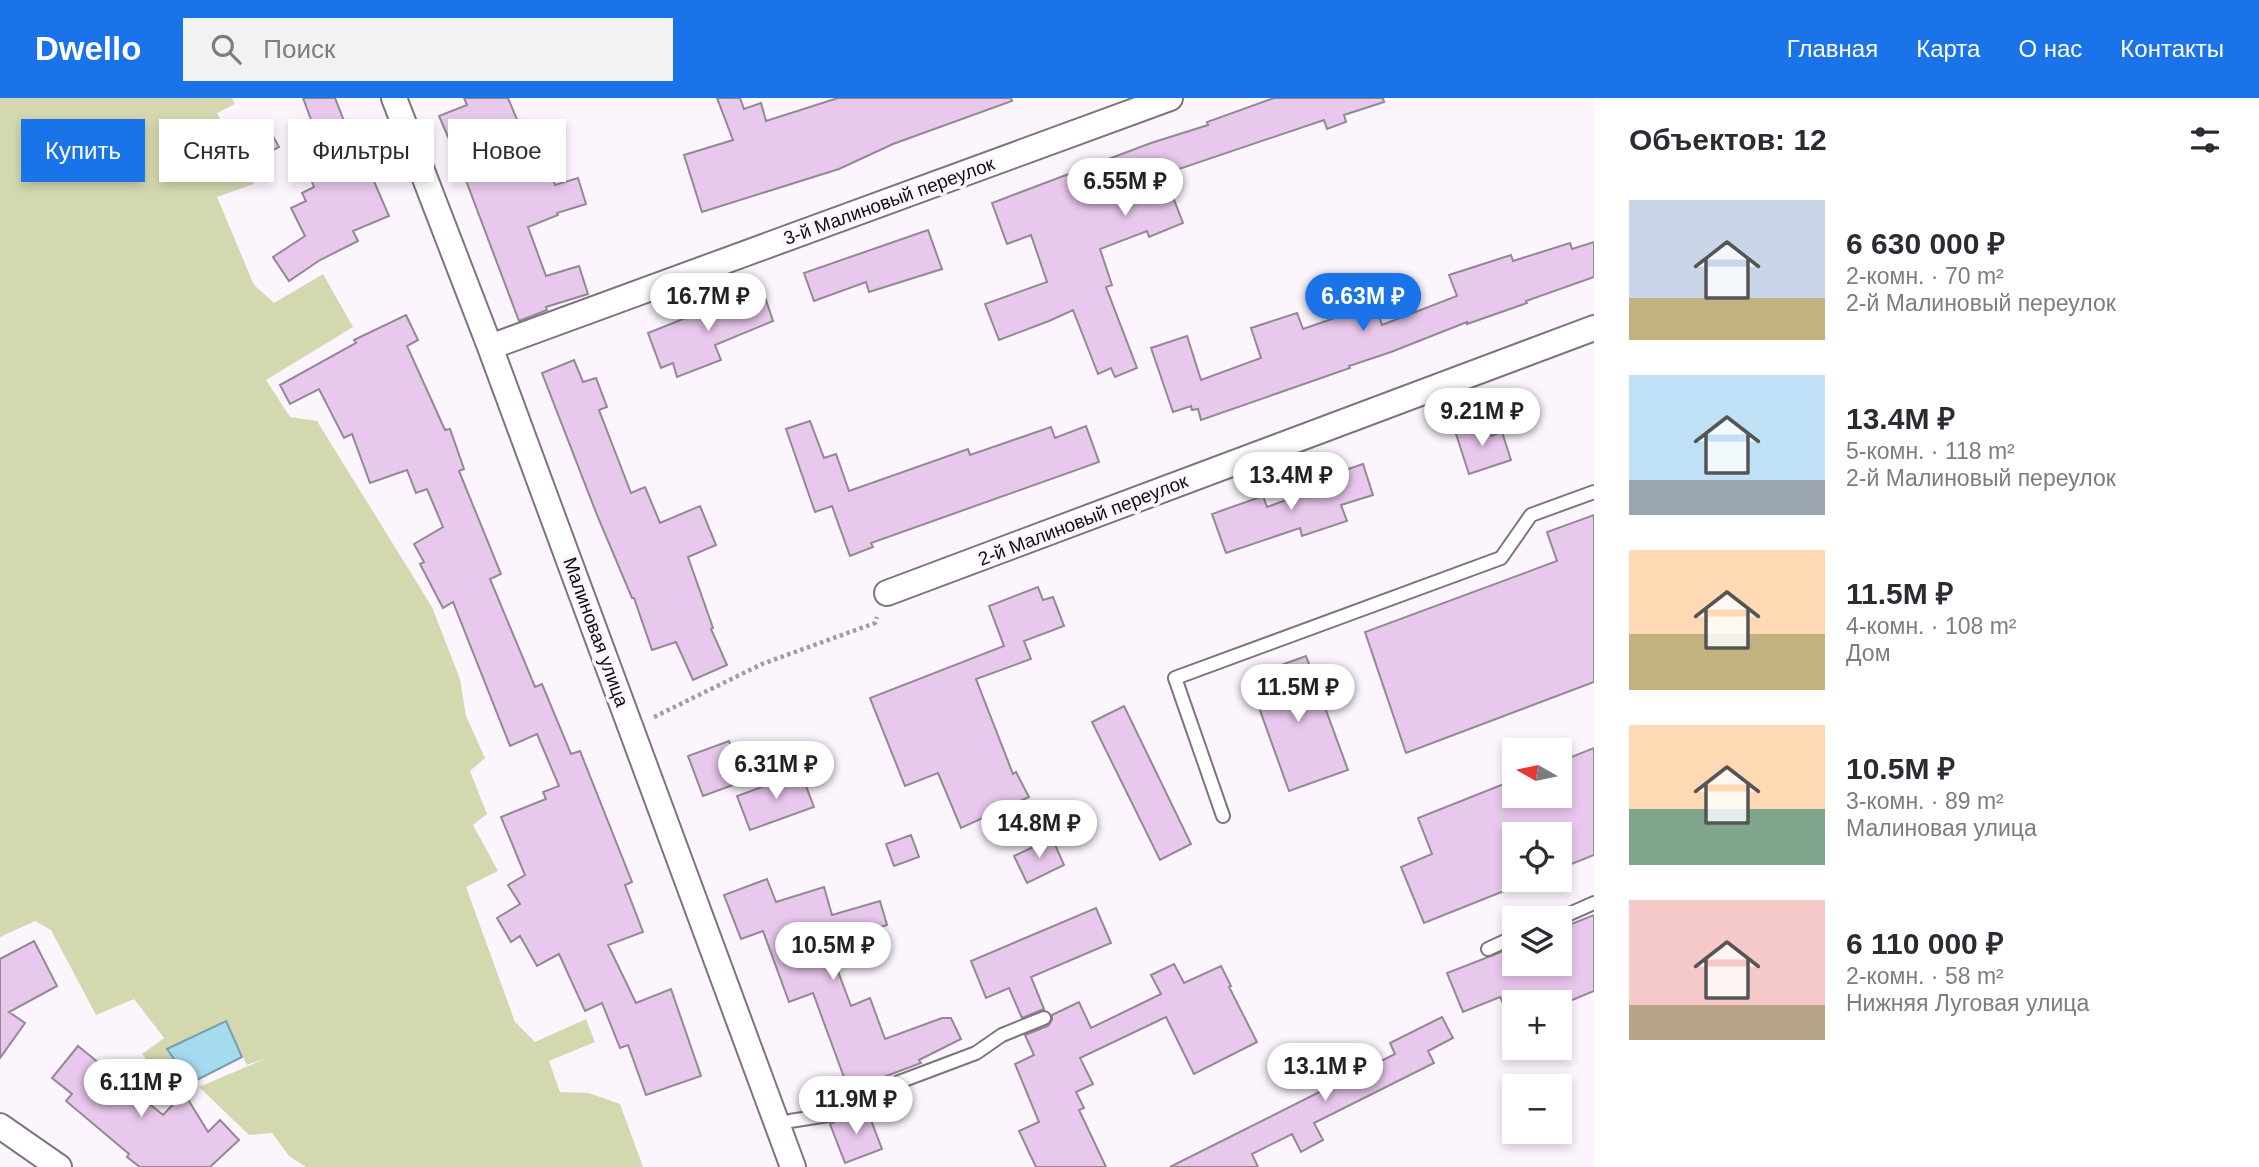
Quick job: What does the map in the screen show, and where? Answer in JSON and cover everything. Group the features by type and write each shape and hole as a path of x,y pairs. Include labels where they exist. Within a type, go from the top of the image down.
{"street":[{"name":"Малиновая улица","path":"394,98 632,729 793,1167"},
{"name":"3-й Малиновый переулок","path":"489,347 1170,98"},
{"name":"2-й Малиновый переулок","path":"887,593 1594,328"},
{"path":"0,1126 59,1167"}],"lane":[{"path":"1223,816 1175,678 1501,558 1531,515 1594,492"},
{"path":"1572,913 1594,903"},
{"path":"1488,948 1502,942"},
{"path":"777,1126 790,1121 828,1115 899,1082 976,1053 1002,1035 1044,1018"}],"path":[{"path":"632,729 762,664 875,623 887,593"}],"green space":[{"path":"0,98 232,98 235,104 217,113 220,119 159,119 159,182 253,182 254,184 217,197 254,285 274,303 323,274 353,327 266,380 290,417 317,421 432,607 460,679 466,716 485,758 470,771 487,814 473,825 498,871 466,887 515,1022 535,1042 586,1019 595,1042 549,1061 560,1092 589,1093 620,1104 643,1167 306,1167 289,1156 272,1133 249,1135 199,1087 267,1058 247,1065 226,1022 167,1049 191,1083 175,1092 142,1054 164,1038 134,999 96,1015 51,930 35,921 0,937"}],"water":[{"path":"226,1021 242,1057 191,1083 167,1049"}],"building":[{"path":"303,98 335,98 343,119 311,119"},
{"path":"464,98 508,98 517,119 448,119 448,137 439,116 467,105"},
{"path":"717,98 740,98 744,109 761,103 766,121 838,98 1011,98 1012,101 893,144 839,169 702,212 684,155 733,140"},
{"path":"1274,98 1383,98 1384,102 1344,115 1346,122 1327,129 1324,120 1164,174 1183,223 1149,237 1147,231 1100,249 1112,285 1106,287 1137,368 1115,377 1111,368 1098,374 1073,310 999,340 985,304 1047,282 1031,235 1007,244 992,203 1151,143 1208,125 1207,122"},
{"path":"578,178 586,204 557,213 558,215 528,227 546,276 579,266 588,294 546,307 547,310 519,321 467,182 554,182 555,185"},
{"path":"312,182 374,182 389,216 353,231 358,241 320,260 289,281 273,257 305,236 291,208 306,201 302,193 314,187"},
{"path":"928,230 942,269 869,292 866,282 814,301 804,273"},
{"path":"1594,242 1594,277 1201,420 1198,409 1192,410 1191,406 1173,412 1151,348 1187,336 1201,380 1261,358 1251,328 1297,313 1303,329 1346,314 1345,310 1374,300 1382,325 1457,296 1449,275 1511,255 1513,261 1570,243 1572,249"},
{"path":"763,291 773,321 715,345 721,360 677,377 673,363 661,368 648,333 730,300 731,302"},
{"path":"406,315 418,340 407,346 445,430 450,429 464,469 459,471 501,574 490,579 535,687 542,684 571,754 580,751 632,882 625,885 643,932 608,945 636,1003 671,989 701,1076 646,1095 628,1045 620,1048 602,1003 585,1011 559,954 537,966 520,936 511,942 497,918 520,904 508,885 525,875 501,817 546,799 543,792 559,786 537,734 510,746 453,602 443,608 420,564 424,562 414,544 443,527 427,489 416,493 407,470 370,483 352,434 344,438 319,389 290,404 280,385 356,343 354,340"},
{"path":"574,360 583,382 596,378 607,407 599,410 631,493 645,487 660,523 700,506 716,545 688,557 713,628 711,629 727,665 693,680 676,642 652,650 634,598 597,515 542,373"},
{"path":"810,421 824,458 836,454 849,491 968,449 970,455 1051,427 1055,438 1086,426 1099,462 871,543 873,547 850,556 832,506 815,512 786,429"},
{"path":"1486,421 1491,436 1502,432 1511,460 1469,474 1455,431"},
{"path":"1363,464 1373,495 1341,505 1347,521 1302,536 1300,528 1226,553 1212,514 1263,496 1267,507 1345,479 1342,471"},
{"path":"1594,515 1594,682 1406,753 1365,632 1557,561 1547,532"},
{"path":"1038,587 1043,600 1053,597 1064,626 1024,641 1031,659 976,679 1013,774 1016,772 1029,797 961,828 938,773 905,786 870,698 1004,646 989,606"},
{"path":"1306,656 1348,770 1289,791 1248,677"},
{"path":"1124,706 1191,844 1160,860 1092,722"},
{"path":"729,741 744,781 703,796 688,756"},
{"path":"1594,748 1594,855 1572,864 1572,822 1502,822 1502,892 1424,923 1401,867 1432,854 1418,818 1502,785 1502,808 1572,808 1572,757"},
{"path":"801,773 814,807 750,830 737,796"},
{"path":"911,835 919,857 894,866 886,844"},
{"path":"1052,838 1064,865 1027,883 1014,856"},
{"path":"767,879 776,902 824,887 832,915 880,901 887,925 827,942 851,1006 870,998 885,1039 942,1018 951,1018 961,1039 919,1060 921,1063 857,1087 859,1091 823,1107 818,1093 845,1080 813,993 789,1002 763,931 741,939 724,895"},
{"path":"1096,908 1111,943 1031,977 1044,1009 1022,1018 1009,988 986,998 971,961"},
{"path":"1594,915 1594,991 1572,1000 1572,990 1502,990 1502,1001 1500,997 1463,1012 1447,973 1502,952 1502,976 1572,976 1572,924"},
{"path":"34,941 57,986 9,1012 25,1023 0,1058 0,959"},
{"path":"1174,964 1184,983 1221,966 1257,1042 1194,1074 1166,1017 1080,1058 1093,1084 1076,1092 1084,1108 1079,1110 1106,1167 1036,1167 1019,1131 1039,1122 1015,1064 1034,1055 1025,1035 1048,1026 1052,1015 1079,1002 1091,1028 1161,994 1151,975"},
{"path":"1442,1017 1453,1038 1428,1051 1434,1063 1314,1123 1323,1140 1301,1152 1292,1134 1252,1154 1258,1167 1170,1167 1395,1054 1390,1043"},
{"path":"78,1046 163,1115 184,1093 208,1132 220,1120 239,1140 210,1167 140,1167 127,1157 129,1154 66,1101 72,1094 52,1078"},
{"path":"866,1107 882,1149 845,1163 830,1124"}]}
